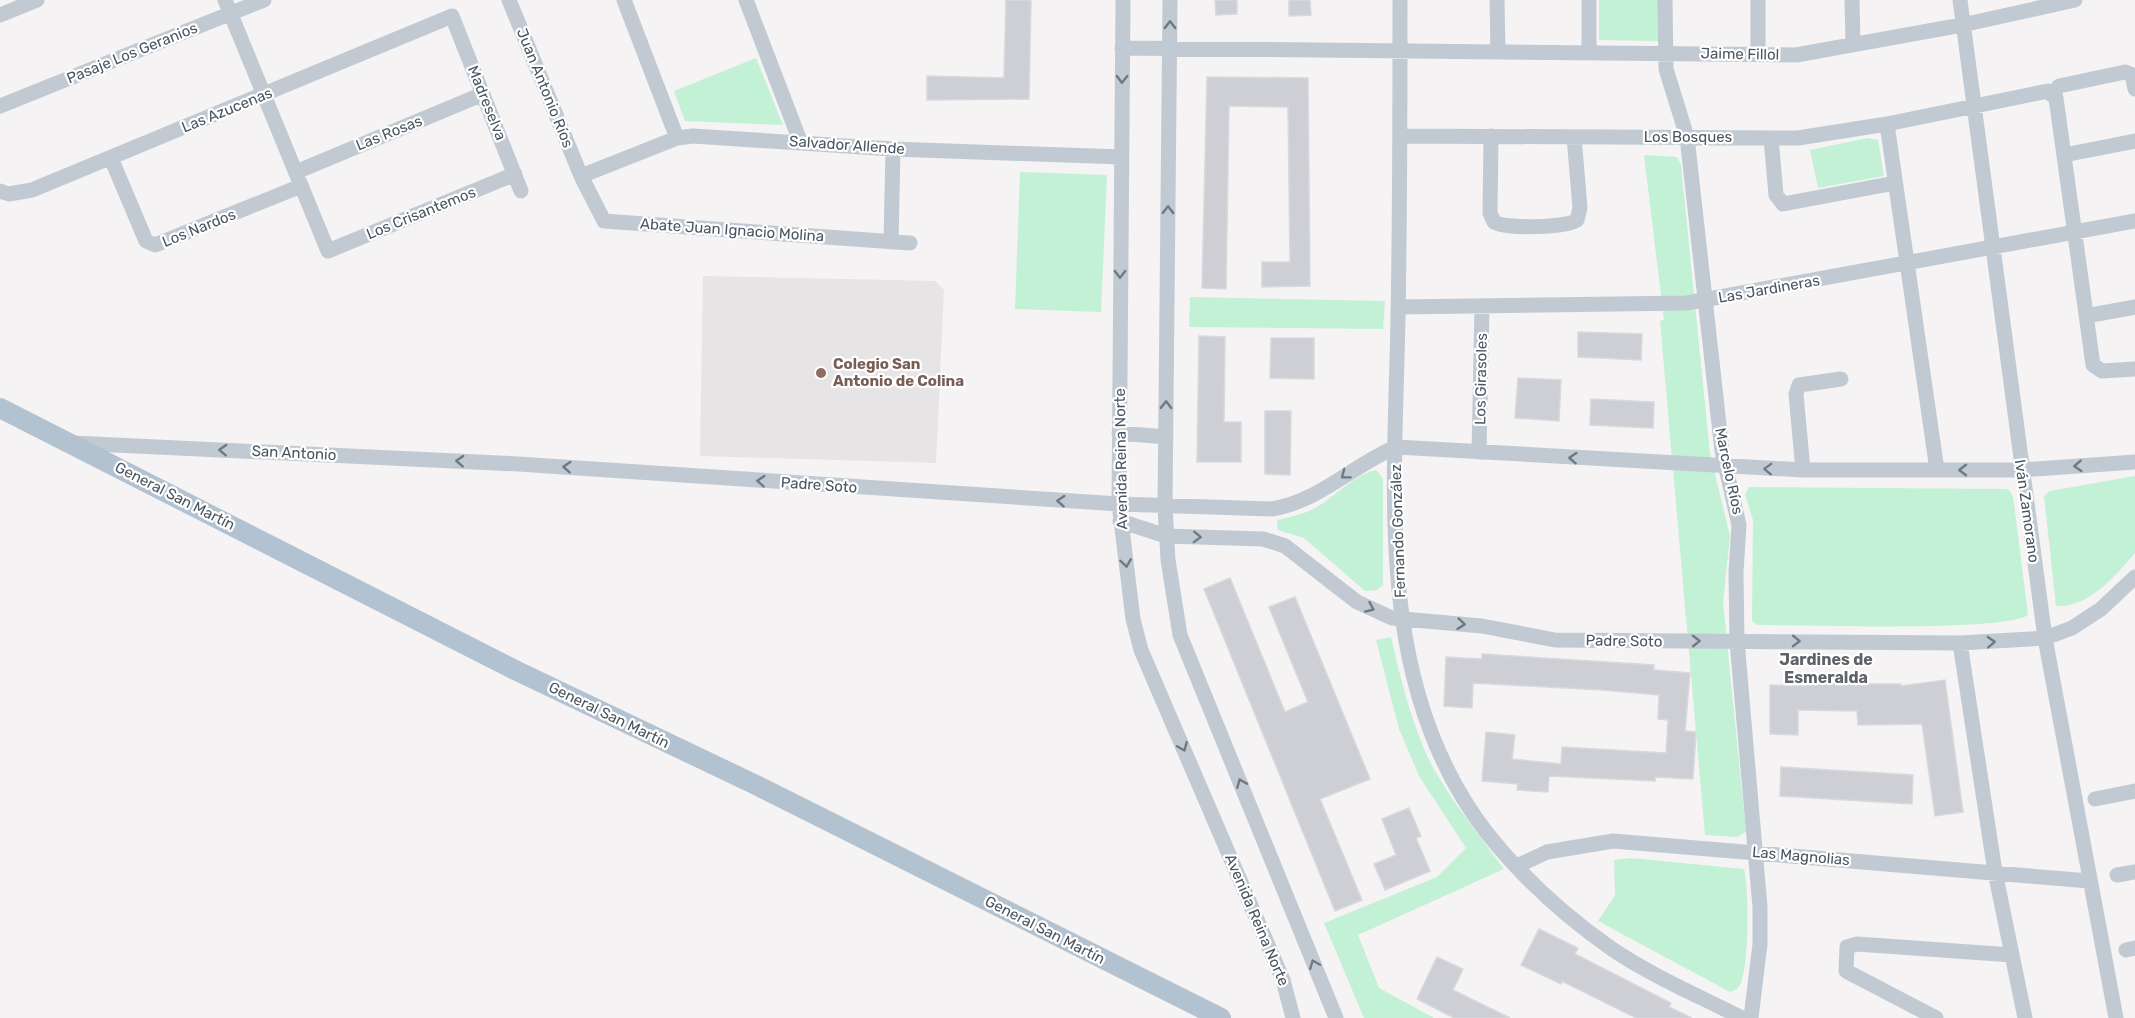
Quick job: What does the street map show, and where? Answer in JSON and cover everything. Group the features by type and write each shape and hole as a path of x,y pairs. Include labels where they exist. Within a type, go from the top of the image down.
{"main road":[{"name":"General San Martín","path":"2,410 517,671 756,785 1221,1018"}],"street":[{"path":"0,15 37,0"},
{"name":"Pasaje Los Geranios","path":"0,106 228,7 264,0"},
{"name":"Juan Antonio Ríos","path":"509,0 581,176"},
{"path":"624,0 677,138"},
{"path":"746,0 800,141"},
{"name":"Avenida Reina Norte","path":"1123,0 1119,504 1133,619 1141,650 1283,980 1293,1018"},
{"path":"1170,0 1165,506 1166,536 1180,635 1336,1018"},
{"name":"Fernando González","path":"1400,0 1401,136 1396,557 1410,672 1438,753 1454,784 1487,833 1517,866 1555,904 1613,949 1742,1018"},
{"path":"1497,0 1498,52"},
{"path":"1589,0 1589,52"},
{"name":"Marcelo Ríos","path":"1665,0 1664,53 1672,94 1687,137 1722,451 1739,525 1736,572 1737,641 1757,852 1760,944 1751,1018"},
{"path":"1758,0 1758,54"},
{"path":"1852,0 1853,45"},
{"name":"Iván Zamorano","path":"1960,0 1972,106 2044,638 2116,1018"},
{"name":"Jaime Fillol","path":"1400,52 1796,55 1962,25 2075,0"},
{"path":"228,7 299,179"},
{"name":"Las Azucenas","path":"0,191 9,194 32,190 452,16"},
{"name":"Madreselva","path":"452,16 521,191"},
{"path":"1122,48 1400,52"},
{"path":"2135,89 2132,75 2125,72 2059,86 2052,94 2056,98 2093,365 2102,371 2135,369"},
{"name":"Los Bosques","path":"1401,136 1771,138 1821,136 2035,93 2048,91 2052,94"},
{"name":"Las Rosas","path":"299,179 483,94"},
{"path":"1887,124 1937,470"},
{"path":"1491,136 1490,213 1494,222 1506,226 1564,225 1577,220 1580,208 1574,136"},
{"name":"Salvador Allende","path":"581,176 677,138 800,141 893,148 1120,157"},
{"path":"1771,138 1776,195 1783,204 1895,183"},
{"path":"2064,155 2135,141"},
{"path":"891,242 893,148"},
{"name":"Los Nardos","path":"111,158 146,241 155,245 299,179"},
{"name":"Los Crisantemos","path":"299,179 328,251 515,174"},
{"name":"Abate Juan Ignacio Molina","path":"581,176 604,220 910,243"},
{"name":"Las Jardineras","path":"1398,307 1672,304 1705,301 2135,221"},
{"name":"Los Girasoles","path":"1479,452 1482,306"},
{"path":"2086,316 2135,307"},
{"path":"1803,470 1796,394 1799,385 1841,379"},
{"path":"1119,433 1166,436"},
{"name":"San Antonio","path":"70,443 518,464"},
{"path":"1165,506 1272,509 1287,507 1322,492 1370,458 1396,447 1803,470 2021,470 2135,462"},
{"name":"Padre Soto","path":"518,464 1165,506"},
{"name":"Padre Soto","path":"1120,521 1166,536 1263,539 1285,546 1358,602 1392,618 1482,626 1555,640 1960,643 2044,638 2072,628 2101,609 2135,577"},
{"path":"1960,643 1995,872 2025,1018"},
{"path":"2095,799 2135,791"},
{"name":"Las Magnolias","path":"1517,866 1547,852 1613,842 2089,881"},
{"path":"2117,875 2135,872"},
{"path":"1936,1018 1846,971 1847,947 1857,944 2012,956"}],"shaded area":[{"name":"Colegio San Antonio de Colina","path":"703,276 935,281 944,290 936,463 700,456"}],"green space":[{"path":"1599,0 1659,0 1659,41 1599,40"},
{"path":"756,58 783,125 685,121 674,91"},
{"path":"1868,138 1878,140 1884,176 1818,188 1810,150"},
{"path":"1644,155 1677,157 1681,165 1710,454 1730,536 1723,602 1746,832 1737,837 1705,835 1660,321 1664,320"},
{"path":"1020,172 1107,175 1101,312 1015,309"},
{"path":"1190,297 1385,301 1383,329 1189,327"},
{"path":"1376,470 1383,478 1383,585 1377,590 1365,591 1304,538 1278,530 1277,520 1312,509 1353,481"},
{"path":"2135,476 2135,553 2110,580 2090,596 2079,602 2056,606 2044,496 2050,491"},
{"path":"1749,487 2008,489 2013,496 2028,615 1982,624 1943,626 1757,625 1752,621 1753,520 1745,494"},
{"path":"1391,637 1401,680 1425,751 1461,811 1504,869 1358,935 1379,988 1434,1018 1364,1018 1324,923 1437,877 1466,848 1419,776 1399,729 1376,640"},
{"path":"1631,858 1744,869 1747,911 1746,949 1742,980 1737,989 1730,992 1598,921 1615,895 1614,860"}],"building":[{"path":"1006,0 1031,0 1029,99 927,100 927,76 1004,78"},
{"path":"1215,0 1237,0 1237,14 1216,15"},
{"path":"1289,0 1310,0 1311,15 1289,16"},
{"path":"1207,77 1308,78 1310,286 1262,287 1262,262 1290,262 1288,107 1229,106 1226,289 1202,288"},
{"path":"1578,332 1642,334 1641,360 1578,357"},
{"path":"1199,336 1225,337 1224,422 1241,422 1241,462 1197,462"},
{"path":"1271,338 1314,338 1314,379 1270,378"},
{"path":"1518,378 1561,380 1559,421 1515,418"},
{"path":"1591,399 1654,402 1653,428 1590,425"},
{"path":"1265,411 1291,411 1290,475 1265,474"},
{"path":"1230,578 1285,712 1308,702 1269,607 1295,597 1370,779 1320,799 1362,900 1335,911 1204,589"},
{"path":"1482,654 1654,665 1654,670 1690,673 1685,731 1696,732 1693,779 1655,777 1655,781 1549,776 1548,792 1517,790 1518,784 1482,781 1486,732 1515,735 1512,759 1561,764 1562,747 1666,753 1668,720 1658,719 1659,695 1602,690 1473,683 1472,708 1444,706 1446,657 1482,659"},
{"path":"1806,680 1837,681 1837,684 1901,684 1901,686 1945,680 1963,812 1935,816 1922,724 1858,725 1857,711 1798,710 1798,735 1770,734 1770,685 1806,686"},
{"path":"1781,767 1913,775 1912,804 1780,796"},
{"path":"1409,808 1421,836 1416,838 1430,871 1385,890 1374,864 1396,855 1382,819"},
{"path":"1539,929 1578,948 1575,954 1671,1003 1669,1007 1692,1018 1636,1018 1562,981 1561,984 1521,965"},
{"path":"1437,957 1463,969 1453,990 1510,1018 1454,1018 1417,999"}],"place":[{"name":"Colegio San Antonio de Colina","path":"821,373"}],"district":[{"name":"Jardines de Esmeralda","path":"1826,668"}]}
